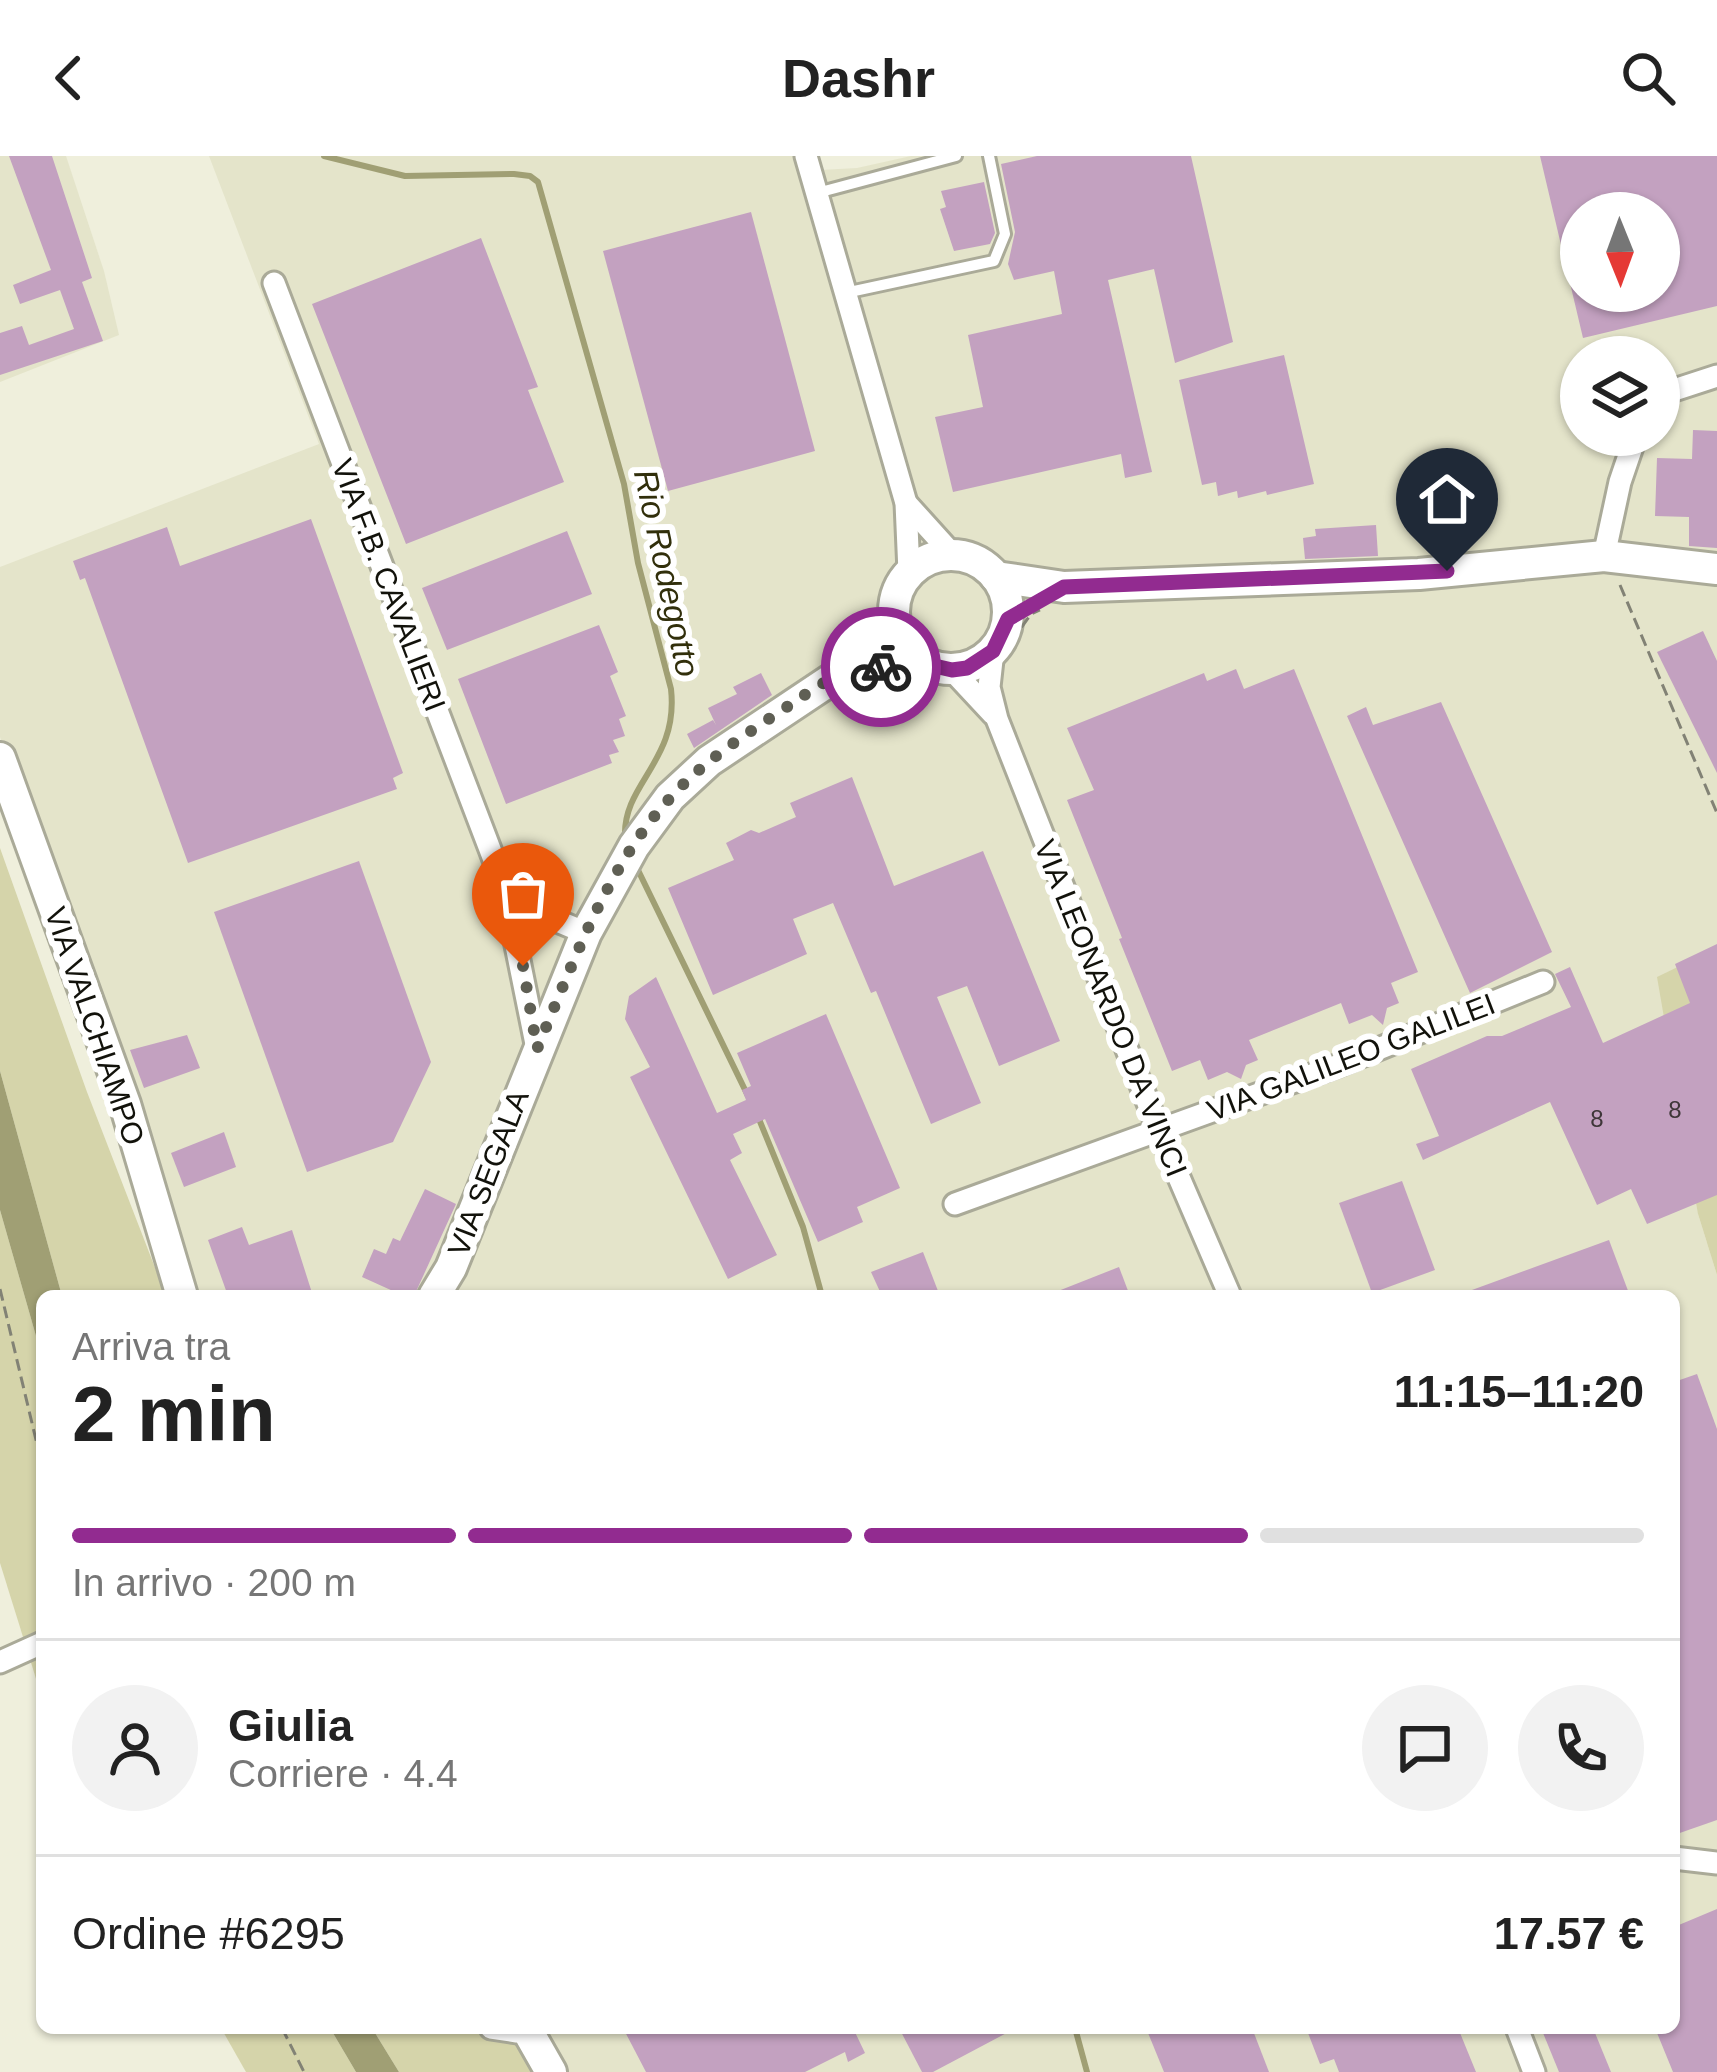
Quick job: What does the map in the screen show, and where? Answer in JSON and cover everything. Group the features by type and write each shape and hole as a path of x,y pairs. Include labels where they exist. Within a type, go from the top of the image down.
{"street":[{"path":"806,156 907,503 909,572"},
{"name":"VIA F.B. CAVALIERI","path":"274,283 504,886 537,1049"},
{"path":"1680,388 1717,376"},
{"path":"1611,567 1620,482 1629,456"},
{"path":"907,503 952,554 922,562 909,572"},
{"name":"VIA SEGALA","path":"952,554 984,565 996,577 1054,598 1419,574 1717,568"},
{"name":"VIA SEGALA","path":"438,1290 451,1268 586,933 634,846 670,797 709,760 847,669 893,618 893,602 909,572"},
{"path":"996,577 1008,604 1003,640"},
{"name":"VIA SEGALA","path":"847,669 981,661 1054,598"},
{"path":"893,618 909,653 939,667"},
{"name":"VIA LEONARDO DA VINCI","path":"1003,640 989,687 997,718 1159,1132 1227,1290"},
{"name":"VIA LEONARDO DA VINCI","path":"939,667 997,718"},
{"name":"VIA VALCHIAMPO","path":"0,758 125,1104 180,1290"},
{"path":"504,886 529,909 586,933"},
{"name":"VIA GALILEO GALILEI","path":"955,1204 1339,1065 1543,982"},
{"path":"0,1662 36,1646"},
{"path":"1680,1859 1717,1863"},
{"path":"529,2034 551,2072"},
{"path":"1519,2034 1534,2072"}],"lane":[{"path":"817,193 956,156"},
{"path":"844,293 994,261 1005,234 989,156"}],"path":[{"path":"1611,567 1717,813"},
{"path":"1003,640 1054,598"},
{"path":"0,1289 36,1441"},
{"path":"285,2034 304,2072"}],"shaded area":[{"path":"0,156 66,156 104,271 119,335 0,382"},
{"path":"209,156 818,156 820,166 802,171 857,168 911,156 1717,156 1717,948 1698,1214 1717,1275 1717,2072 554,2072 532,2034 1680,2034 1680,1290 180,1290 121,1079 0,737 0,567 319,444"},
{"path":"0,848 164,1290 60,1290 0,1071"},
{"path":"1717,948 1717,1275 1698,1214 1657,977"},
{"path":"0,1071 60,1290 36,1290 36,1336 0,1210"},
{"path":"0,1210 36,1336 36,1679 0,1563"},
{"path":"224,2034 334,2034 356,2072 246,2072"},
{"path":"334,2034 376,2034 399,2072 356,2072"},
{"path":"376,2034 532,2034 554,2072 399,2072"}],"building":[{"path":"9,156 52,156 92,278 82,282 103,341 0,375 0,333 22,326 29,345 74,329 60,290 20,304 13,285 51,270"},
{"path":"1037,156 1191,156 1233,342 1175,363 1154,269 1108,280 1152,472 1125,478 1121,454 953,492 935,417 983,407 968,335 1062,314 1054,271 1014,280 1008,264 1015,232 1001,164"},
{"path":"1540,156 1717,156 1717,306 1583,336 1577,312 1680,312 1680,192 1560,192 1560,241"},
{"path":"984,182 995,233 990,244 954,251 940,209 946,207 941,191"},
{"path":"751,212 815,451 668,491 603,251"},
{"path":"481,238 538,387 528,390 564,482 406,544 312,304"},
{"path":"1284,355 1314,484 1267,495 1266,491 1238,498 1237,491 1218,496 1216,482 1202,485 1179,380"},
{"path":"1693,430 1717,431 1717,548 1689,546 1689,517 1655,516 1657,458 1692,459"},
{"path":"311,519 403,773 393,778 397,789 188,863 85,578 80,580 73,561 167,527 180,566"},
{"path":"1376,525 1378,556 1305,559 1303,538 1316,536 1315,529"},
{"path":"567,531 592,594 447,650 422,588"},
{"path":"599,625 618,672 610,676 626,716 619,719 625,736 613,740 619,752 609,755 612,763 506,804 458,679"},
{"path":"1703,631 1717,661 1717,773 1657,652"},
{"path":"1236,669 1244,689 1294,669 1418,972 1391,983 1399,1003 1387,1008 1383,1025 1372,1015 1349,1024 1341,1003 1249,1040 1258,1060 1246,1065 1241,1079 1227,1072 1208,1080 1200,1060 1172,1071 1119,939 1067,800 1094,790 1067,728 1204,673 1207,681"},
{"path":"761,673 772,695 694,748 687,734 713,720 716,725 708,708 737,694 733,687"},
{"path":"1441,702 1552,952 1470,993 1347,716 1366,707 1373,725"},
{"path":"852,777 894,886 983,851 1060,1041 999,1066 967,986 937,997 981,1103 931,1124 876,991 871,993 833,903 793,919 807,954 713,995 668,888 734,860 726,843 796,817 790,803"},
{"path":"359,861 431,1062 393,1142 307,1172 214,912"},
{"path":"1717,944 1717,1195 1647,1224 1631,1189 1597,1205 1550,1102 1423,1160 1416,1144 1439,1136 1411,1069 1571,1007 1555,974 1570,967 1603,1043 1690,1003 1675,964"},
{"path":"656,977 717,1113 746,1100 742,1090 751,1086 737,1053 826,1014 900,1188 857,1207 863,1222 818,1242 765,1119 733,1134 742,1153 730,1160 777,1255 728,1279 630,1077 650,1067 625,1019 629,996"},
{"path":"187,1035 200,1068 144,1088 130,1050"},
{"path":"224,1132 236,1167 184,1187 171,1153"},
{"path":"1402,1181 1435,1270 1371,1290 1339,1203"},
{"path":"425,1189 456,1204 417,1290 391,1290 362,1277 374,1249 386,1254 393,1238 400,1241"},
{"path":"242,1227 249,1245 292,1230 311,1290 226,1290 208,1240"},
{"path":"1609,1240 1628,1290 1472,1290"},
{"path":"923,1252 938,1290 879,1290 871,1272"},
{"path":"1119,1267 1128,1290 1061,1290"},
{"path":"1697,1374 1717,1429 1717,1820 1680,1833 1680,1380"},
{"path":"1717,1909 1717,2072 1673,2072 1657,2034 1680,2034 1680,1924"},
{"path":"626,2034 856,2034 865,2053 848,2062 845,2052 805,2072 646,2072"},
{"path":"902,2034 1005,2034 933,2072 922,2072"},
{"path":"1148,2034 1254,2034 1269,2072 1164,2072"},
{"path":"1308,2034 1460,2034 1476,2072 1339,2072 1334,2059 1320,2064"},
{"path":"1543,2034 1595,2034 1611,2072 1559,2072"}],"waterway":[{"name":"Rio Rodegotto","path":"324,156 405,176 514,174 538,182 624,484 638,563 671,689 667,735 632,801 625,836"},
{"name":"Rio Rodegotto","path":"636,866 748,1096"},
{"name":"Rio Rodegotto","path":"759,1119 803,1227 820,1290"},
{"name":"Rio Rodegotto","path":"1077,2034 1087,2072"}],"way so far":[{"path":"523,966 537,1049 586,933 634,846 670,797 709,760 847,669 881,667"}],"route":[{"path":"881,667 967,668 993,651 1008,619 1064,587 1447,571"}]}
